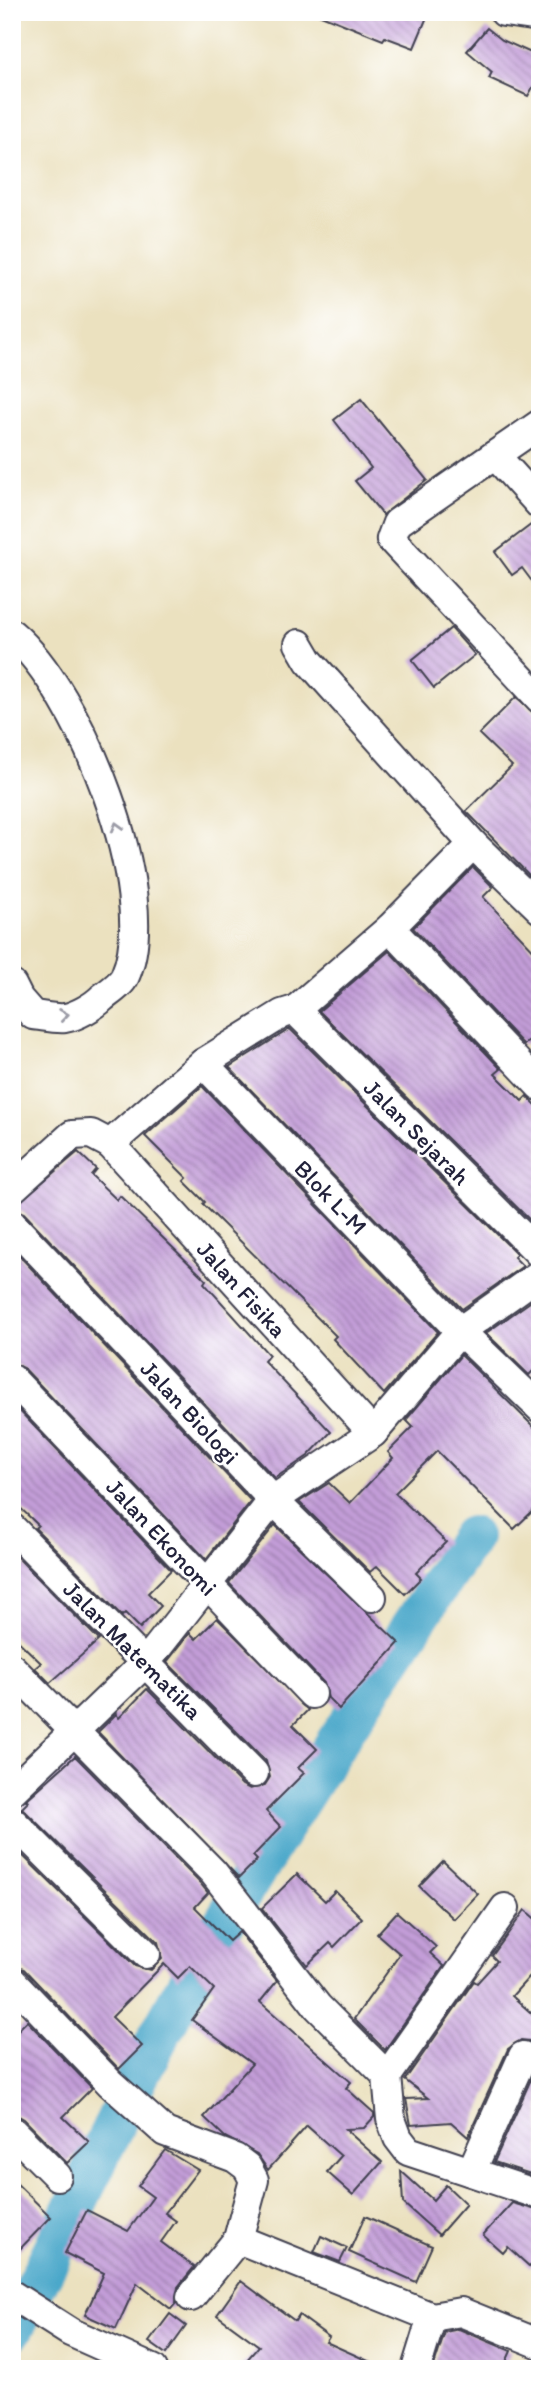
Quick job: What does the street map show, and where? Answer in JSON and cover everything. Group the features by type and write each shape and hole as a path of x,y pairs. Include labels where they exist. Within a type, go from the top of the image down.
{"street":[{"path":"504,12 540,18"},
{"path":"540,424 397,523 391,539 540,699"},
{"path":"495,455 540,505"},
{"path":"12,634 24,643 69,707 102,774 128,870 134,946 124,979 96,1004 65,1018 33,1015 19,999 12,985"},
{"path":"299,644 309,661 473,844 540,909"},
{"path":"12,1189 72,1135 91,1134 110,1144 203,1063 282,1014 295,1010 390,928 473,844"},
{"path":"390,928 540,1086"},
{"name":"Jalan Sejarah","path":"295,1010 540,1254"},
{"name":"Blok L-M","path":"203,1063 460,1331 540,1408"},
{"name":"Jalan Fisika","path":"110,1144 373,1433"},
{"name":"Jalan Biologi","path":"12,1224 273,1500 372,1597"},
{"path":"12,1791 146,1662 273,1500 373,1433 460,1331 540,1274"},
{"name":"Jalan Ekonomi","path":"12,1379 312,1694"},
{"name":"Jalan Matematika","path":"12,1528 254,1773"},
{"path":"12,1668 213,1872 318,2007 387,2076 391,2119 398,2137 408,2151 540,2195"},
{"path":"12,1821 146,1954"},
{"path":"387,2076 505,1908"},
{"path":"12,1981 110,2083 165,2132 235,2158 247,2167 254,2180 238,2239 191,2297"},
{"path":"471,2172 523,2056"},
{"path":"12,2131 57,2176"},
{"path":"238,2239 432,2317 461,2312 540,2344"},
{"path":"12,2295 70,2332 153,2369"},
{"path":"416,2369 432,2317"}],"building":[{"path":"415,12 427,17 414,48 385,37 383,40 316,13"},
{"path":"487,28 502,40 540,57 540,75 528,96 489,78 492,72 467,51"},
{"path":"361,399 427,480 383,515 355,481 371,468 334,420"},
{"path":"536,521 540,521 540,592 522,568 512,575 495,552"},
{"path":"451,628 475,655 434,688 412,660"},
{"path":"516,697 540,717 540,886 466,811 512,766 479,734"},
{"path":"473,867 493,887 483,897 540,957 540,1053 528,1041 524,1045 413,928"},
{"path":"389,951 501,1069 495,1074 522,1101 527,1096 540,1109 540,1230 319,1011"},
{"path":"290,1029 517,1254 514,1257 523,1266 462,1309 229,1067"},
{"path":"202,1086 438,1332 384,1394 333,1339 336,1336 203,1204 205,1202 184,1181 187,1178 145,1136"},
{"path":"78,1152 96,1169 91,1175 117,1200 120,1196 206,1280 204,1283 269,1355 264,1361 331,1432 308,1456 275,1478 24,1213 12,1208"},
{"path":"12,1248 251,1501 206,1559 24,1368 12,1363"},
{"path":"540,1295 540,1364 529,1375 486,1333"},
{"path":"461,1355 540,1433 540,1504 514,1529 437,1451 395,1493 446,1542 416,1573 421,1578 405,1594 377,1566 370,1572 299,1502 329,1483 350,1503 393,1458 388,1452 413,1427 406,1420"},
{"path":"12,1403 171,1570 148,1593 161,1606 140,1628 125,1613 122,1616 35,1528 38,1525 12,1500"},
{"path":"275,1525 399,1643 339,1709 328,1698 324,1683 229,1583"},
{"path":"14,1554 99,1640 50,1683 35,1668 41,1663 12,1635"},
{"path":"217,1618 308,1710 293,1725 317,1749 298,1768 304,1773 266,1811 281,1827 253,1856 257,1860 239,1878 98,1732 116,1714 119,1718 147,1689 242,1785 250,1789 265,1785 270,1777 266,1761 167,1662 190,1633 196,1639"},
{"path":"75,1756 208,1893 195,1907 229,1941 239,1932 277,1981 260,2002 351,2082 346,2088 374,2113 374,2117 364,2128 345,2129 382,2162 353,2195 327,2172 341,2156 307,2126 268,2170 257,2154 225,2137 204,2117 252,2064 192,2020 214,1989 190,1966 178,1978 164,1964 112,2017 142,2046 119,2069 24,1969 12,1965 12,1845 135,1966 151,1970 162,1959 158,1942 22,1808 28,1802 26,1800"},
{"path":"443,1861 478,1894 454,1919 419,1886"},
{"path":"297,1874 325,1901 335,1891 362,1918 334,1947 330,1943 307,1965 262,1908"},
{"path":"525,1910 540,1923 540,1965 512,1996 540,2021 540,2044 537,2047 530,2041 521,2040 508,2049 468,2137 451,2122 411,2125 406,2099 428,2098 405,2080 474,1981 477,1983 497,1961 492,1956"},
{"path":"397,1912 436,1947 430,1953 444,1966 385,2050 354,2019 400,1954 377,1934"},
{"path":"27,2021 92,2088 63,2117 89,2142 67,2163 24,2119 12,2112 12,2036"},
{"path":"536,2068 540,2071 540,2177 494,2162"},
{"path":"165,2150 198,2170 165,2213 176,2221 161,2242 194,2267 178,2287 176,2303 171,2309 137,2283 116,2329 85,2315 104,2273 65,2253 87,2210 128,2231 153,2197 138,2186"},
{"path":"401,2171 433,2200 446,2185 466,2204 439,2235 403,2203"},
{"path":"12,2179 51,2217 12,2257"},
{"path":"512,2203 540,2211 540,2256 530,2267 508,2247 503,2253 483,2235"},
{"path":"365,2216 432,2246 416,2282 349,2252"},
{"path":"321,2236 347,2248 340,2262 314,2252"},
{"path":"241,2281 295,2321 299,2315 329,2337 326,2342 386,2369 239,2369 259,2346 217,2315"},
{"path":"170,2314 186,2326 166,2354 149,2342"},
{"path":"459,2329 511,2351 503,2369 433,2369 445,2332"}],"waterway":[{"path":"12,2330 143,2066 190,1980 292,1812 471,1537"}]}
